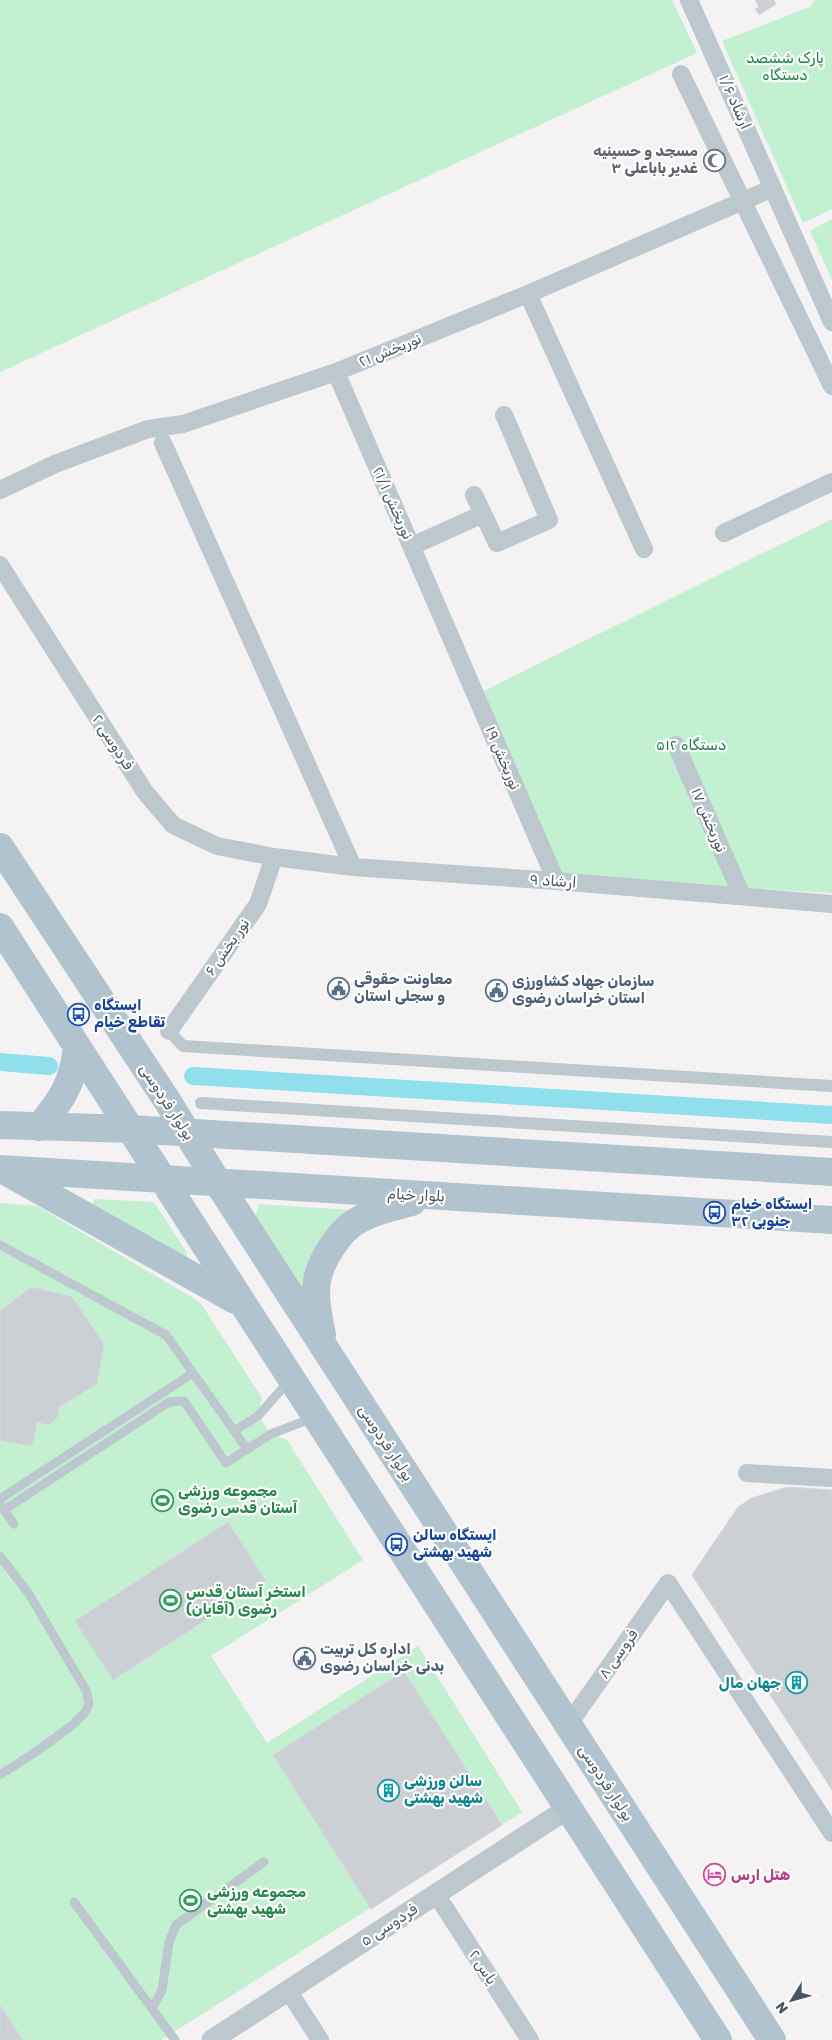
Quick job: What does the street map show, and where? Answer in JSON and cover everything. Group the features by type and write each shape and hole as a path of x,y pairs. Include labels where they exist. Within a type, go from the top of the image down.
{"main road":[{"name":"بولوار فردوسی","path":"0,847 188,1134 772,2040"},
{"path":"0,926 239,1302 291,1379 567,1810 718,2040"},
{"path":"39,1127 57,1106 68,1088 75,1068 77,1047"},
{"path":"0,1125 130,1129 832,1172"},
{"path":"1,1169 239,1302"},
{"name":"بلوار خیام","path":"1,1169 832,1220"},
{"path":"324,1346 316,1300 317,1281 323,1262 337,1240 355,1222 382,1210 439,1196"}],"street":[{"name":"ارشاد ۱/۶","path":"689,0 832,322"},
{"path":"681,74 832,386"},
{"name":"نوربخش ۲۱","path":"0,490 55,464 140,432 183,424 336,372 528,294 743,203 777,196"},
{"path":"528,294 644,549"},
{"name":"نوربخش ۲۱/۱","path":"336,372 451,634"},
{"path":"474,495 496,543 548,520 504,415"},
{"path":"163,443 353,867"},
{"path":"724,533 832,482"},
{"path":"412,546 483,514"},
{"name":"فردوسی ۲","path":"0,565 145,792 173,825 217,846 274,857"},
{"name":"نوربخش ۱۹","path":"451,634 556,881"},
{"name":"نوربخش ۱۷","path":"676,744 742,896"},
{"name":"ارشاد ۹","path":"274,857 353,867 556,881 832,904"},
{"name":"نور بخش ۶","path":"169,1031 258,904 274,857"},
{"path":"169,1031 183,1046 832,1086"},
{"path":"201,1103 832,1142"},
{"path":"747,1473 832,1478"},
{"name":"فروسی ۸","path":"568,1725 668,1583 832,1833"},
{"name":"فردوسی ۵","path":"212,2040 567,1810"},
{"name":"یاس ۲","path":"436,1894 530,2040"},
{"path":"288,1990 320,2040"}],"lane":[{"path":"0,1245 166,1335 247,1449"},
{"path":"0,1499 194,1373"},
{"path":"234,1431 258,1416 291,1379"},
{"path":"14,1524 2,1507 169,1402 184,1400 226,1464 271,1434 315,1417"},
{"path":"0,1556 29,1594 87,1692 89,1703 82,1716 64,1731 0,1776"},
{"path":"153,2007 162,1990 169,1942 176,1925 264,1862"},
{"path":"74,1902 153,2007 175,2040"}],"green space":[{"path":"0,0 672,0 697,53 0,372"},
{"name":"پارک‌ ششصد دستگاه","path":"815,0 832,0 832,209 803,223 722,41 810,7"},
{"path":"832,219 832,280 810,231"},
{"name":"۵۱۲ دستگاه","path":"832,519 832,893 561,878 479,693"},
{"path":"94,1199 154,1202 187,1253 187,1258 92,1207"},
{"path":"0,1203 37,1206 200,1302 262,1398 258,1416 271,1434 287,1440 363,1560 211,1656 267,1743 418,1646 522,1812 161,2040 0,2040"},
{"path":"259,1204 351,1210 304,1297 254,1220"}],"building":[{"path":"755,0 774,0 776,4 759,15 755,9 759,7"},
{"path":"31,1287 72,1297 104,1344 97,1384 59,1407 57,1418 48,1425 37,1422 32,1446 0,1440 0,1311"},
{"name":"جهان مال","path":"787,1487 832,1490 832,1790 692,1575 738,1507 752,1498"},
{"name":"استخر آستان قدس رضوی (آقایان)","path":"228,1522 266,1581 113,1680 75,1621"},
{"name":"سالن ورزشی شهید بهشتی","path":"404,1671 502,1825 371,1909 273,1755"},
{"path":"0,2005 23,2040 0,2040"}],"waterway":[{"path":"0,1062 49,1066"},
{"path":"193,1076 832,1115"}],"place":[{"name":"مسجد و حسینیه غدیر باباعلی ۳","path":"714,160"},
{"name":"معاونت حقوقی و سجلی استان","path":"338,988"},
{"name":"سازمان جهاد کشاورزی استان خراسان رضوی","path":"496,990"},
{"name":"ایستگاه تقاطع خیام","path":"78,1014"},
{"name":"ایستگاه خیام جنوبی ۳۲","path":"715,1213"},
{"name":"مجموعه ورزشی آستان قدس رضوی","path":"162,1500"},
{"name":"ایستگاه سالن شهید بهشتی","path":"397,1544"},
{"name":"استخر آستان قدس رضوی (آقایان)","path":"170,1601"},
{"name":"اداره کل تربیت بدنی خراسان رضوی","path":"304,1658"},
{"name":"جهان مال","path":"797,1683"},
{"name":"سالن ورزشی شهید بهشتی","path":"388,1790"},
{"name":"هتل ارس","path":"715,1875"},
{"name":"مجموعه ورزشی شهید بهشتی","path":"191,1901"}]}
